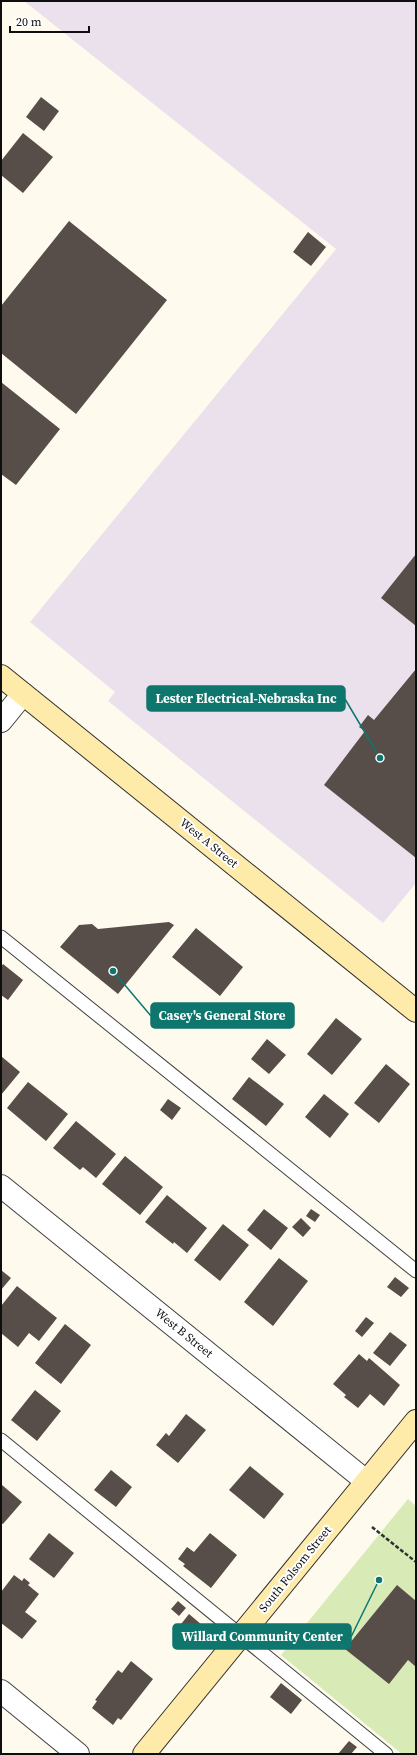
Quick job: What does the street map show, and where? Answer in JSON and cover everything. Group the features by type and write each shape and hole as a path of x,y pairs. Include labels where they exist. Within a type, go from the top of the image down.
{"main road":[{"name":"West A Street","path":"1,676 416,1011"},
{"name":"South Folsom Street","path":"144,1754 416,1421"}],"street":[{"path":"1,721 23,694"},
{"name":"West B Street","path":"1,1186 366,1481"},
{"path":"1,1692 78,1754"}],"lane":[{"path":"1,937 416,1271"},
{"path":"1,1440 386,1754"}],"path":[{"path":"372,1527 416,1562"}],"shaded area":[{"path":"24,1 416,1 416,883 383,923 108,701 115,692 30,622 336,249"}],"green space":[{"path":"408,1499 416,1506 416,1754 402,1754 281,1655"}],"building":[{"path":"41,97 59,111 44,131 26,117"},
{"path":"23,133 53,157 23,193 1,175 1,161"},
{"path":"69,221 167,300 76,414 1,353 1,306"},
{"path":"308,232 326,247 311,266 293,252"},
{"path":"1,382 60,429 16,485 1,474"},
{"path":"416,554 416,626 381,598"},
{"path":"416,669 416,858 324,785 365,731 359,727 368,715 374,720"},
{"path":"169,922 174,925 118,994 60,947 79,925 92,924 98,929"},
{"path":"196,928 243,967 220,996 172,957"},
{"path":"3,964 23,980 8,1000 1,995 1,967"},
{"path":"336,1018 362,1039 332,1075 307,1054"},
{"path":"267,1039 286,1055 269,1074 251,1059"},
{"path":"1,1056 20,1072 1,1095"},
{"path":"386,1064 410,1084 379,1123 354,1103"},
{"path":"249,1077 284,1104 266,1126 232,1099"},
{"path":"28,1082 68,1114 46,1141 7,1108"},
{"path":"324,1094 349,1114 330,1138 305,1117"},
{"path":"168,1099 181,1108 172,1120 160,1110"},
{"path":"76,1121 116,1154 96,1178 83,1167 80,1170 53,1148"},
{"path":"125,1156 163,1187 140,1215 102,1184"},
{"path":"167,1195 207,1228 187,1253 145,1222"},
{"path":"264,1209 288,1228 271,1250 247,1230"},
{"path":"311,1209 320,1215 315,1222 306,1216"},
{"path":"301,1218 311,1228 303,1237 292,1227"},
{"path":"223,1224 249,1245 220,1281 194,1260"},
{"path":"279,1258 308,1281 273,1326 244,1302"},
{"path":"1,1270 11,1278 1,1290"},
{"path":"395,1277 409,1288 401,1297 387,1287"},
{"path":"17,1286 57,1318 39,1341 29,1333 18,1347 1,1333 1,1306"},
{"path":"366,1317 374,1323 362,1337 355,1331"},
{"path":"65,1324 91,1345 61,1384 35,1363"},
{"path":"390,1332 407,1345 390,1366 373,1353"},
{"path":"359,1354 367,1361 369,1358 400,1385 384,1406 370,1394 358,1408 344,1397 346,1395 333,1384"},
{"path":"35,1390 61,1411 37,1441 11,1420"},
{"path":"186,1414 206,1430 178,1463 156,1445 166,1433 169,1436"},
{"path":"250,1466 284,1494 264,1519 229,1490"},
{"path":"111,1470 132,1487 116,1507 94,1490"},
{"path":"2,1485 22,1502 3,1524 1,1523"},
{"path":"49,1533 74,1553 54,1578 29,1559"},
{"path":"210,1533 237,1555 211,1588 183,1566 185,1564 178,1559 187,1547 194,1552"},
{"path":"14,1575 22,1581 24,1578 30,1583 28,1585 39,1594 25,1612 37,1621 22,1639 1,1623 1,1592"},
{"path":"397,1585 416,1601 416,1667 408,1660 389,1684 345,1649"},
{"path":"178,1601 186,1608 179,1616 171,1609"},
{"path":"189,1614 202,1625 187,1644 174,1633"},
{"path":"131,1661 153,1679 121,1720 118,1718 113,1725 92,1708 97,1701 95,1700 118,1670 122,1673"},
{"path":"281,1683 302,1700 291,1714 270,1697"},
{"path":"349,1741 357,1747 351,1754 338,1754"}],"place":[{"name":"Lester Electrical-Nebraska Inc","path":"380,758"},
{"name":"Casey's General Store","path":"113,971"},
{"name":"Willard Community Center","path":"379,1580"}]}
